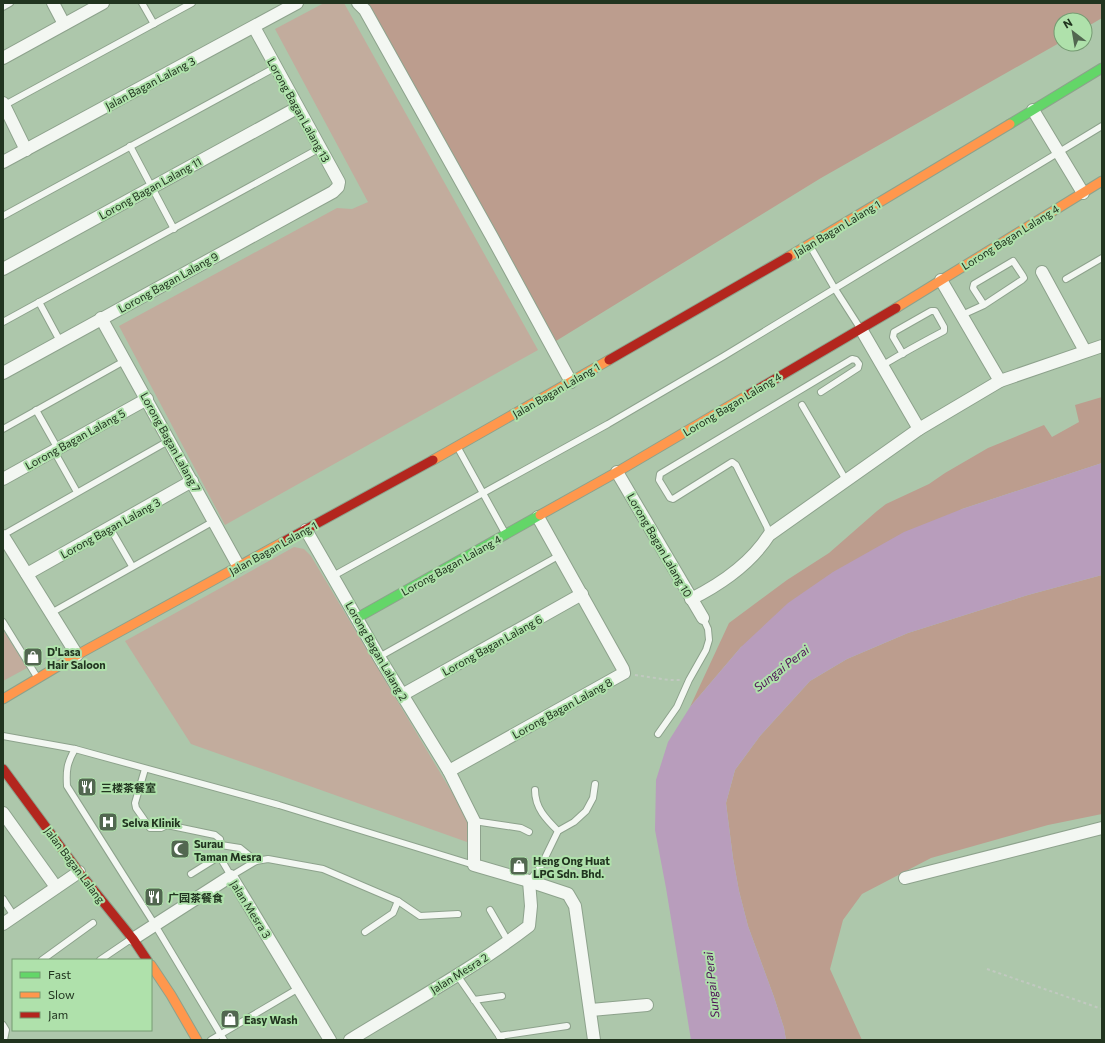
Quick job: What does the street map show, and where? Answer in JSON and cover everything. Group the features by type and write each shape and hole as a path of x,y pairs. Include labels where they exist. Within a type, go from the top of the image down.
{"main road":[{"name":"Jalan Bagan Lalang 1","path":"5,696 77,654 457,447 571,382 809,245 1102,68"},
{"name":"Lorong Bagan Lalang 4","path":"357,618 617,472 861,329 1102,181"},
{"name":"Jalan Bagan Lalang","path":"4,771 78,872 133,939 146,959"},
{"path":"152,966 198,1040"}],"street":[{"path":"53,3 64,24"},
{"path":"3,58 103,3"},
{"name":"Jalan Bagan Lalang 3","path":"3,162 297,3"},
{"path":"358,3 365,10 571,382"},
{"name":"Lorong Bagan Lalang 13","path":"254,27 297,108 339,182 338,187 333,192"},
{"path":"3,105 26,150"},
{"name":"Lorong Bagan Lalang 11","path":"3,268 297,108"},
{"path":"1033,110 1083,192"},
{"name":"Lorong Bagan Lalang 9","path":"3,372 333,192"},
{"path":"1042,272 1085,351"},
{"path":"941,280 1000,381"},
{"name":"Lorong Bagan Lalang 7","path":"101,318 126,360 239,567"},
{"path":"861,329 919,429"},
{"path":"691,599 707,591 740,567 761,547 770,535 919,429 1000,381 1102,346"},
{"name":"Lorong Bagan Lalang 5","path":"3,480 147,399"},
{"name":"Lorong Bagan Lalang 10","path":"617,472 703,618"},
{"name":"Lorong Bagan Lalang 3","path":"27,574 192,482"},
{"name":"Lorong Bagan Lalang 8","path":"449,771 624,673 582,594 538,517"},
{"name":"Lorong Bagan Lalang 2","path":"306,530 379,657 449,771 474,821"},
{"path":"3,535 77,654"},
{"name":"Lorong Bagan Lalang 6","path":"402,695 582,594"},
{"path":"3,813 56,887"},
{"path":"474,821 474,865 568,894 575,906 591,1010 594,1040"},
{"path":"905,878 1102,828"},
{"path":"3,924 78,872"},
{"name":"Jalan Mesra 3","path":"133,939 231,876 330,1040"},
{"name":"Jalan Mesra 2","path":"350,1040 457,975 529,926 531,906 529,881"},
{"path":"591,1010 647,1005"}],"lane":[{"path":"3,7 10,3"},
{"path":"142,3 154,24"},
{"path":"3,105 192,3"},
{"path":"3,216 276,67"},
{"path":"333,576 608,424 835,289 937,225 1102,126"},
{"path":"130,146 174,229"},
{"path":"3,322 320,148"},
{"path":"809,245 861,329"},
{"path":"1066,280 1102,258"},
{"path":"962,315 984,305 1024,278 1013,261 974,284 973,288 984,305"},
{"path":"39,302 60,341"},
{"path":"883,365 903,354 944,331 944,327 935,311 931,311 894,332 893,337 903,354"},
{"path":"770,535 736,466 732,462 673,498 670,498 659,480 660,474 852,359 856,360 858,368 821,392"},
{"path":"3,429 126,360"},
{"path":"802,405 846,480"},
{"path":"36,410 77,492"},
{"path":"3,535 170,440"},
{"path":"457,447 505,534"},
{"path":"51,613 214,521"},
{"path":"110,528 132,566"},
{"path":"379,657 560,555"},
{"path":"658,734 677,707 689,680 706,650 709,640 708,629 703,618"},
{"path":"3,622 37,677"},
{"path":"3,736 75,749 279,806 474,865"},
{"path":"75,749 69,760 66,771 66,786 155,925 223,1037"},
{"path":"145,769 135,803 136,808 150,828 161,828 167,825 215,835 220,839 221,845 240,848 256,861"},
{"path":"529,881 541,866 558,831 574,822 586,812 593,798 595,784"},
{"path":"535,790 535,798 538,808 544,817 558,831"},
{"path":"474,821 521,828 529,832"},
{"path":"191,874 215,859 221,859 231,876 256,861 268,860 323,868 398,901 420,916 458,914"},
{"path":"3,900 14,916"},
{"path":"365,932 393,913 398,901"},
{"path":"490,910 508,941"},
{"path":"43,959 93,923"},
{"path":"102,959 133,939"},
{"path":"457,975 500,1038 567,1026"},
{"path":"210,1040 223,1037 299,988"},
{"path":"474,1000 502,996"},
{"path":"3,1025 6,1030 4,1040"}],"path":[{"path":"624,673 669,680 689,680"},
{"path":"987,969 1102,1009"}],"shaded area":[{"path":"324,3 344,3 538,350 225,525 119,326 337,208 352,209 368,202 275,29"},
{"path":"367,3 1102,3 1102,18 1093,23 1093,12 1053,12 1053,47 821,178 556,341"},
{"path":"1102,397 1102,463 962,509 741,647 690,707 729,623 787,580 829,553 886,504 929,484 988,448 1044,425 1052,437 1079,422 1075,405"},
{"path":"294,547 304,549 311,556 469,821 467,842 191,744 125,641"},
{"path":"1102,575 1102,814 1048,825 931,858 862,894 843,920 830,969 862,1040 786,1040 784,1028 774,997 748,926 739,891 726,803 735,770 760,736 810,681 847,659 908,633 1028,595"},
{"path":"3,630 27,668 3,681"}],"water":[{"name":"Sungai Perai","path":"1102,463 1102,575 1028,595 908,633 847,659 810,681 760,736 735,770 726,803 739,891 748,926 774,997 784,1028 786,1040 691,1040 655,830 656,780 668,742 690,707 741,647 788,603 833,572 904,532 962,509"}],"traffic: fast":[{"path":"1010,124 1102,68"},
{"path":"357,618 540,515"}],"traffic: slow":[{"path":"788,257 1010,124"},
{"path":"896,308 1102,181"},
{"path":"433,460 609,360"},
{"path":"540,515 617,472 748,395"},
{"path":"3,699 77,655 283,542"},
{"path":"152,966 171,995 197,1040"}],"traffic: jam":[{"path":"609,360 788,257"},
{"path":"748,395 896,308"},
{"path":"283,542 433,460"},
{"path":"3,769 79,872 133,939 146,959"}],"place":[{"name":"D'Lasa Hair Saloon","path":"33,657"},
{"name":"三楼茶餐室","path":"87,787"},
{"name":"Selva Klinik","path":"108,822"},
{"name":"Surau Taman Mesra","path":"180,849"},
{"name":"Heng Ong Huat LPG Sdn. Bhd.","path":"519,866"},
{"name":"广园茶餐食","path":"154,897"},
{"name":"Easy Wash","path":"230,1019"}]}
